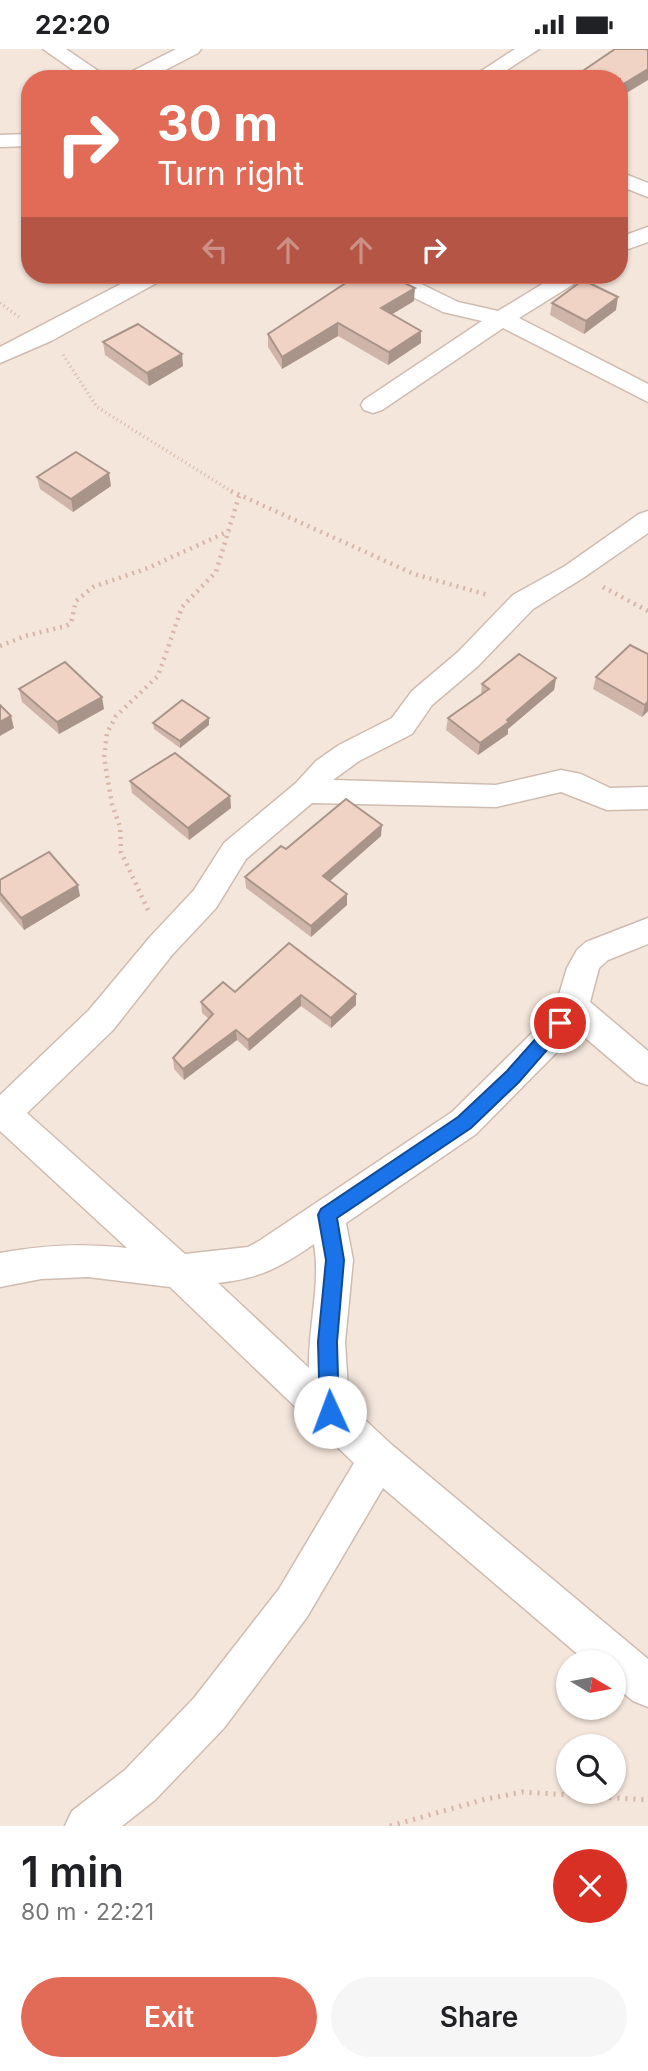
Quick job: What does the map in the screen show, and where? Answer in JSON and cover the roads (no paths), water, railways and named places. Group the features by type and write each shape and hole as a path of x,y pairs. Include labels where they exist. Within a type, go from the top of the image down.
{"street":[{"path":"53,49 86,70"},
{"path":"150,70 191,49"},
{"path":"494,70 528,49"},
{"path":"0,141 21,140"},
{"path":"628,182 648,191"},
{"path":"628,242 648,234"},
{"path":"0,356 43,336 138,284"},
{"path":"404,284 451,307 503,319 648,394"},
{"path":"373,405 451,350 558,284"},
{"path":"648,520 574,572 523,602 468,659 422,698 402,726 349,753 326,769 306,791 234,851 205,899 161,946 102,1020 2,1112 179,1271 378,1459 648,1686"},
{"path":"306,791 496,796 561,781 571,782 607,799 648,798"},
{"path":"0,1270 41,1262 88,1259 179,1271 250,1262 292,1242 327,1215 464,1123 513,1076 572,1007 588,959 597,951 648,931"},
{"path":"572,1007 648,1071"},
{"path":"327,1215 335,1260 327,1342 330,1412"},
{"path":"87,1826 140,1785 209,1713 293,1603 378,1459"}]}
